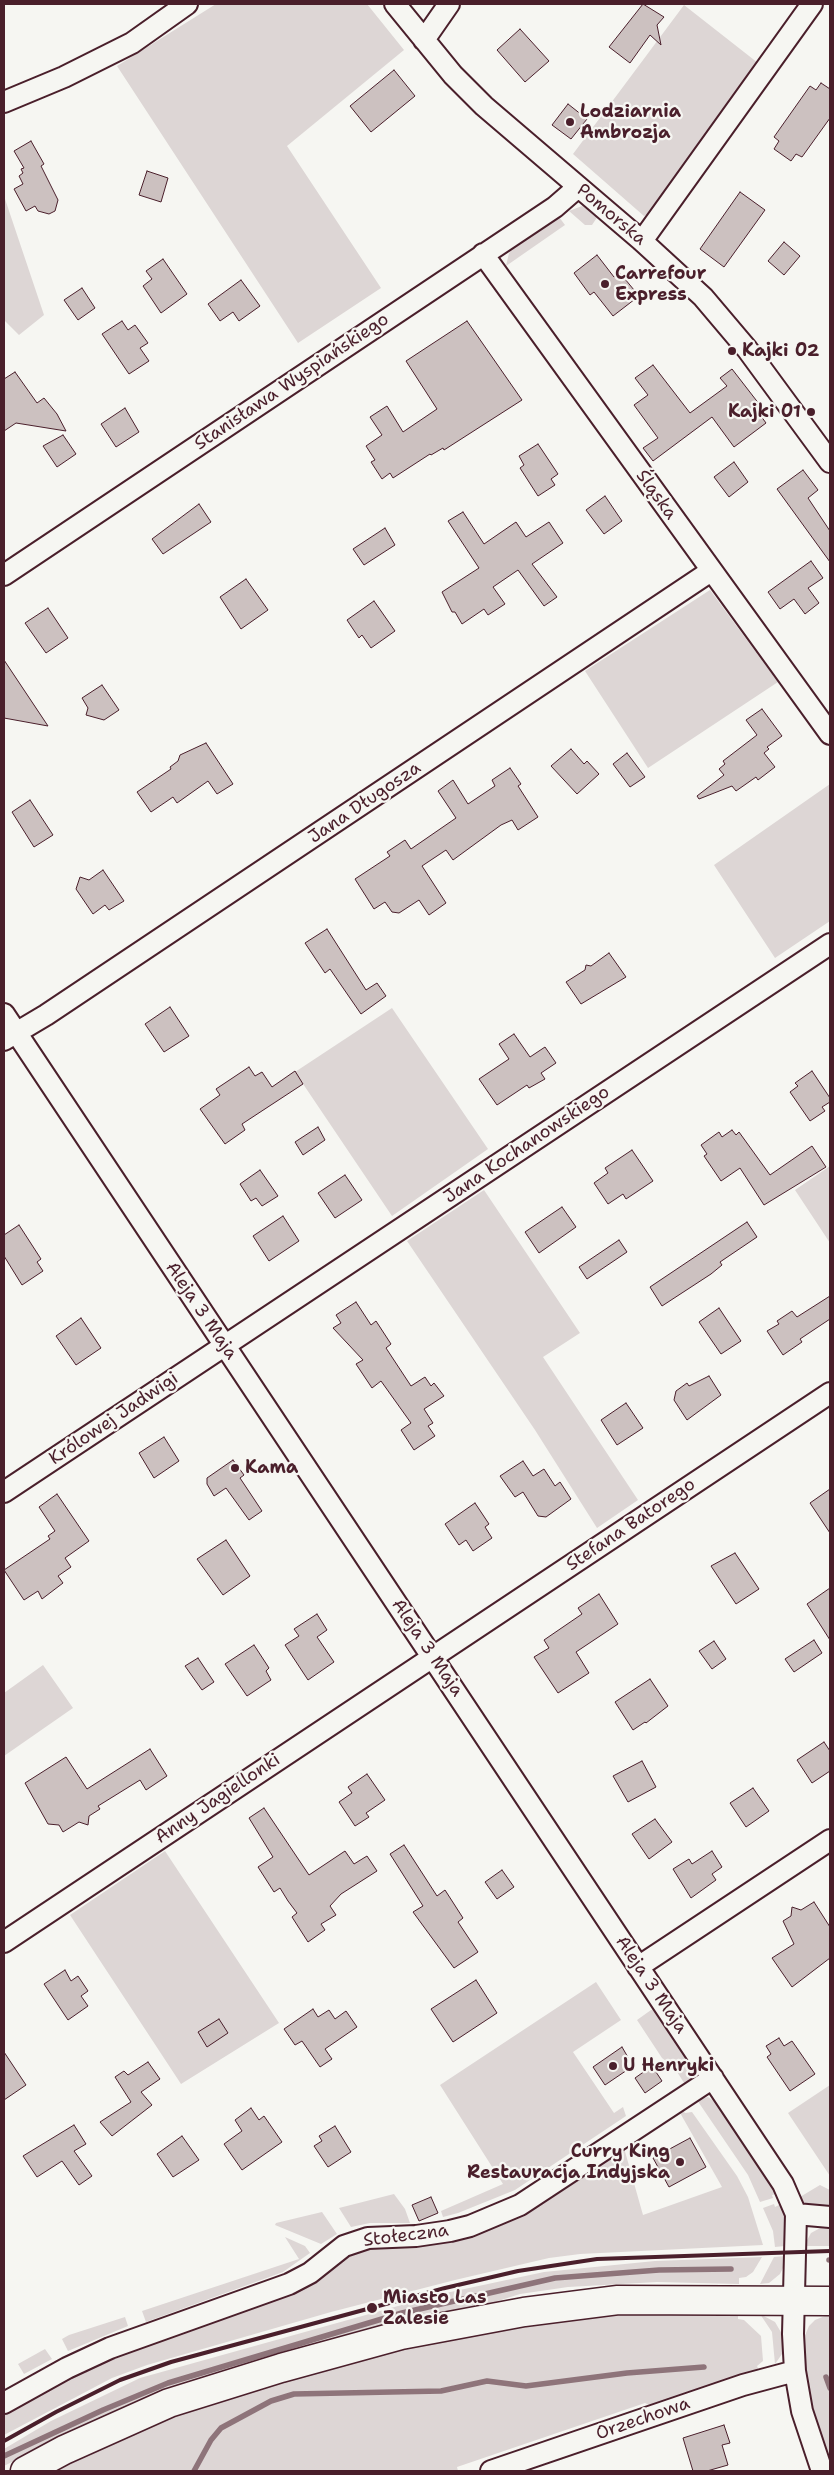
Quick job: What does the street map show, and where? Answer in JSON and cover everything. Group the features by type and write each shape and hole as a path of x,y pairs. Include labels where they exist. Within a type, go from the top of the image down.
{"street":[{"path":"4,102 64,77 132,43 187,4"},
{"name":"Pomorska","path":"395,4 424,40 484,106 688,282 733,331 830,462"},
{"path":"424,40 450,4"},
{"path":"642,241 812,4"},
{"name":"Stanisława Wyspiańskiego","path":"4,575 555,207 578,187"},
{"name":"Śląska","path":"483,254 830,734"},
{"name":"Jana Długosza","path":"10,1036 46,1015 711,571"},
{"name":"Jana Kochanowskiego","path":"224,1346 830,944"},
{"name":"Aleja 3 Maja","path":"4,1014 10,1036 224,1346 776,2172 796,2214 795,2372 802,2411 822,2471"},
{"name":"Królowej Jadwigi","path":"4,1492 224,1346"},
{"name":"Stefana Batorego","path":"433,1657 830,1393"},
{"name":"Anny Jagiellonki","path":"4,1942 433,1657"},
{"path":"638,1967 830,1840"},
{"name":"Stołeczna","path":"4,2403 67,2368 110,2348 288,2284 310,2273 335,2253 353,2243 368,2238 416,2236 450,2231 470,2226 520,2205 713,2078"},
{"path":"796,2214 830,2217"},
{"path":"25,2471 64,2450 169,2403 280,2368 402,2335 524,2312 618,2300 830,2301"},
{"name":"Orzechowa","path":"491,2471 743,2385 795,2372"}],"shaded area":[{"path":"216,4 367,4 404,50 287,146 381,288 298,343 117,66"},
{"path":"684,5 758,63 655,211 644,216 573,154"},
{"path":"4,196 44,315 19,335 4,320"},
{"path":"582,206 598,216 592,225 585,225 569,211"},
{"path":"559,217 565,225 506,266 509,253 513,248"},
{"path":"710,590 778,682 648,768 585,671"},
{"path":"830,784 830,921 775,958 714,865"},
{"path":"392,1008 488,1149 392,1216 295,1072"},
{"path":"830,1166 830,1243 795,1190"},
{"path":"484,1190 580,1333 543,1357 638,1500 597,1528 535,1430 407,1241"},
{"path":"43,1665 73,1708 4,1756 4,1693"},
{"path":"165,1851 279,2023 181,2084 70,1915"},
{"path":"596,1982 621,2020 573,2052 614,2113 623,2107 626,2116 515,2190 458,2213 443,2217 441,2211 503,2184 440,2085"},
{"path":"651,2010 654,2010 694,2069 693,2078 686,2086 674,2067 662,2058 637,2020"},
{"path":"830,2085 830,2176 788,2113"},
{"path":"708,2097 717,2103 776,2194 772,2195 773,2198 760,2202 748,2175 697,2100"},
{"path":"682,2109 685,2113 692,2112 737,2176 748,2197 763,2245 580,2254 549,2258 455,2280 331,2312 147,2365 112,2378 4,2435 4,2413 89,2367 364,2247 432,2244 456,2238 624,2148 643,2215 722,2187 679,2111"},
{"path":"820,2185 830,2190 830,2210 807,2206 800,2197"},
{"path":"394,2194 405,2209 410,2223 370,2223 351,2227 339,2208"},
{"path":"774,2204 775,2207 781,2204 783,2210 786,2225 785,2246 775,2247 773,2231 763,2208"},
{"path":"322,2212 337,2234 321,2244 275,2225 276,2223"},
{"path":"822,2227 830,2227 830,2246 806,2246 811,2233"},
{"path":"285,2237 305,2246 310,2253 283,2272 146,2322 142,2311 299,2259"},
{"path":"785,2256 784,2266 780,2274 769,2283 760,2284 774,2257"},
{"path":"762,2257 753,2272 746,2277 739,2278 739,2284 657,2282 568,2287 520,2294 51,2442 4,2466 4,2449 51,2421 140,2378 441,2294 544,2272 655,2261"},
{"path":"614,2313 738,2313 738,2319 744,2320 761,2336 763,2361 757,2366 759,2371 653,2407 645,2403 457,2467 458,2471 47,2471 151,2424 245,2391 452,2335"},
{"path":"760,2314 775,2322 782,2334 782,2354 775,2364 772,2332"},
{"path":"830,2314 830,2468 811,2414 804,2374 803,2340 809,2326 815,2320"},
{"path":"125,2317 128,2326 68,2351 62,2339 69,2335"},
{"path":"45,2349 52,2359 24,2374 18,2364"}],"building":[{"path":"643,4 664,17 657,25 661,45 650,35 630,63 609,47"},
{"path":"520,29 549,61 525,82 497,50"},
{"path":"394,70 415,96 371,132 350,106"},
{"path":"821,83 830,89 830,118 802,157 796,154 791,161 774,149 779,141 774,137 810,86 816,90"},
{"name":"Lodziarnia Ambrozja","path":"568,104 587,119 571,139 552,125"},
{"path":"31,141 44,164 41,166 58,200 55,211 49,214 38,211 35,206 26,211 14,189 23,184 19,176 23,173 21,169 24,168 14,151"},
{"path":"147,171 168,178 161,202 139,195"},
{"path":"740,192 765,210 724,267 700,249"},
{"path":"784,242 800,256 784,275 768,261"},
{"name":"Carrefour Express","path":"597,255 614,277 620,273 639,296 613,316 594,292 590,295 574,273"},
{"path":"163,259 187,294 161,313 143,286 152,279 146,271"},
{"path":"241,280 260,306 239,321 233,312 220,321 208,304"},
{"path":"82,288 95,308 78,320 64,300"},
{"path":"122,321 128,330 135,325 148,343 140,348 149,361 129,374 102,334"},
{"path":"467,321 522,400 444,450 443,448 430,454 393,478 390,473 382,479 371,462 375,460 366,446 382,435 370,417 387,406 403,432 437,409 406,361"},
{"path":"653,365 690,413 727,386 720,378 732,369 763,409 758,412 766,423 734,447 712,417 653,461 643,448 658,438 634,405 648,395 635,378"},
{"path":"15,372 37,403 44,398 57,414 66,431 16,423 4,431 4,379"},
{"path":"125,408 139,432 116,447 101,424"},
{"path":"63,435 76,454 57,467 43,446"},
{"path":"538,444 558,474 551,479 555,485 538,496 520,468 524,465 519,456"},
{"path":"734,462 748,482 729,497 714,477"},
{"path":"803,470 818,490 808,498 830,531 830,562 777,489"},
{"path":"605,496 622,521 604,534 586,510"},
{"path":"199,504 211,522 163,554 152,539"},
{"path":"463,512 484,544 516,522 526,537 549,522 563,543 532,564 557,597 544,606 518,570 493,587 505,604 488,615 484,609 462,624 455,612 452,612 442,592 479,568 448,521"},
{"path":"385,528 395,545 364,565 353,549"},
{"path":"811,561 823,578 808,588 819,603 805,614 794,599 780,609 768,592"},
{"path":"246,579 268,610 241,629 220,597"},
{"path":"374,601 395,631 371,648 362,635 359,638 347,620"},
{"path":"48,608 68,638 46,653 25,623"},
{"path":"4,660 48,726 4,718"},
{"path":"102,685 119,710 104,720 86,715 88,708 82,698"},
{"path":"762,709 782,736 767,747 769,749 764,753 775,767 758,780 756,777 736,791 732,786 699,799 697,796 724,775 719,769 725,764 723,761 757,735 746,720"},
{"path":"206,743 233,784 217,794 208,781 177,803 173,797 151,812 137,792 171,769 170,767 178,761 180,755"},
{"path":"571,749 584,764 587,761 599,774 577,794 551,766"},
{"path":"627,753 645,777 630,787 613,764"},
{"path":"510,768 521,784 518,786 538,817 518,830 512,820 501,825 453,860 446,850 422,866 446,903 429,915 419,900 399,913 392,912 385,902 374,909 355,879 390,856 387,852 405,840 411,849 456,818 438,791 453,780 468,804 495,786 492,780"},
{"path":"30,800 53,835 34,847 12,812"},
{"path":"103,870 124,901 109,910 105,905 93,914 76,889 80,877 89,880"},
{"path":"327,929 366,990 377,983 386,996 361,1014 330,969 325,973 305,943"},
{"path":"609,953 626,977 581,1004 566,982 585,970 586,965 591,966"},
{"path":"170,1007 189,1036 164,1052 145,1024"},
{"path":"514,1034 530,1057 545,1047 556,1063 541,1073 545,1079 529,1088 527,1085 497,1105 479,1079 509,1059 499,1044"},
{"path":"249,1067 255,1076 262,1072 272,1087 295,1071 303,1084 242,1124 245,1130 225,1144 200,1109 220,1095 216,1089"},
{"path":"812,1071 830,1098 830,1102 822,1107 825,1111 810,1121 790,1092 798,1086 795,1083"},
{"path":"318,1127 325,1140 303,1155 295,1142"},
{"path":"732,1130 736,1135 739,1132 770,1175 812,1146 826,1167 764,1205 740,1168 721,1181 704,1156 707,1154 701,1145 719,1132 722,1137"},
{"path":"632,1150 653,1181 626,1199 623,1194 608,1204 594,1183 608,1173 605,1168"},
{"path":"260,1170 278,1196 262,1206 256,1198 251,1201 240,1184"},
{"path":"345,1175 362,1200 335,1218 318,1193"},
{"path":"562,1207 576,1227 539,1253 525,1232"},
{"path":"283,1216 299,1241 269,1261 253,1236"},
{"path":"747,1222 757,1237 720,1262 722,1265 711,1274 662,1306 650,1287"},
{"path":"19,1225 41,1259 37,1262 43,1271 22,1285 4,1256 4,1235"},
{"path":"619,1240 627,1252 587,1279 579,1267"},
{"path":"830,1296 830,1319 800,1339 802,1342 783,1355 767,1331 779,1324 777,1321 792,1311 797,1317"},
{"path":"356,1302 371,1325 376,1321 391,1344 386,1348 411,1386 425,1377 431,1386 434,1383 444,1396 424,1409 433,1423 428,1426 435,1436 414,1450 401,1430 411,1423 381,1381 372,1388 356,1364 363,1360 333,1328 341,1323 336,1315"},
{"path":"719,1308 741,1341 721,1354 699,1322"},
{"path":"81,1318 101,1348 76,1365 56,1336"},
{"path":"709,1376 721,1395 687,1420 674,1400 676,1391 687,1383 689,1386"},
{"path":"626,1403 643,1428 617,1445 601,1420"},
{"path":"164,1437 179,1461 154,1478 139,1453"},
{"path":"233,1460 244,1475 240,1478 262,1511 249,1520 226,1488 214,1496 207,1484 207,1478"},
{"path":"523,1461 533,1476 544,1469 555,1486 560,1482 571,1499 546,1517 538,1516 523,1492 515,1497 500,1476"},
{"path":"830,1489 830,1533 810,1503"},
{"path":"57,1494 89,1541 65,1558 71,1567 58,1576 63,1583 42,1599 38,1591 24,1600 4,1570 50,1539 48,1536 55,1531 39,1507"},
{"path":"475,1503 489,1524 485,1527 492,1538 473,1551 466,1540 459,1545 445,1524"},
{"path":"226,1540 250,1576 223,1595 197,1559"},
{"path":"735,1553 759,1589 736,1604 711,1566"},
{"path":"830,1588 830,1640 807,1604"},
{"path":"599,1594 618,1624 576,1652 589,1673 558,1693 534,1657 549,1648 544,1640 582,1614 578,1608"},
{"path":"317,1614 327,1630 317,1637 334,1662 308,1680 285,1645 299,1636 294,1629"},
{"path":"814,1640 822,1653 794,1672 785,1659"},
{"path":"714,1641 726,1659 712,1669 699,1651"},
{"path":"254,1645 269,1668 266,1671 271,1680 247,1696 225,1664"},
{"path":"198,1658 214,1682 202,1690 185,1666"},
{"path":"650,1679 668,1706 646,1723 633,1730 615,1702"},
{"path":"824,1742 830,1751 830,1771 812,1783 797,1760"},
{"path":"150,1749 167,1776 146,1790 140,1780 98,1806 100,1809 89,1816 88,1825 79,1822 63,1832 59,1825 48,1824 25,1783 66,1757 87,1789"},
{"path":"642,1761 656,1787 628,1802 613,1776"},
{"path":"367,1774 385,1800 366,1813 369,1817 355,1826 339,1802 352,1793 348,1787"},
{"path":"753,1788 769,1811 746,1827 730,1803"},
{"path":"264,1808 309,1875 345,1851 354,1864 367,1856 377,1871 341,1894 330,1906 336,1915 321,1924 325,1930 308,1942 292,1917 297,1913 280,1888 274,1892 258,1867 273,1857 249,1818"},
{"path":"655,1819 672,1842 649,1859 632,1834"},
{"path":"404,1845 437,1896 445,1890 463,1918 458,1922 478,1952 454,1968 413,1912 423,1906 390,1854"},
{"path":"712,1851 722,1867 712,1874 716,1880 691,1898 673,1869 689,1859 692,1864"},
{"path":"502,1870 514,1887 497,1899 485,1882"},
{"path":"814,1902 830,1927 830,1958 792,1987 772,1958 794,1944 783,1921 791,1916 792,1907 801,1910"},
{"path":"65,1970 71,1981 78,1976 88,1991 81,1996 88,2006 68,2020 44,1984"},
{"path":"476,1980 497,2013 453,2042 431,2009"},
{"path":"313,2009 318,2017 329,2010 335,2019 346,2011 357,2027 325,2049 332,2059 320,2067 302,2041 295,2045 284,2029"},
{"path":"219,2019 228,2033 207,2047 198,2032"},
{"path":"779,2038 784,2046 792,2041 815,2074 790,2091 767,2057 771,2054 766,2046"},
{"name":"U Henryki","path":"622,2047 633,2066 605,2085 593,2067"},
{"path":"4,2052 26,2085 4,2100"},
{"path":"148,2062 160,2079 141,2092 152,2105 112,2136 100,2122 131,2102 115,2077 124,2071 128,2075"},
{"path":"652,2066 662,2081 645,2093 635,2078"},
{"path":"251,2108 259,2120 264,2116 282,2142 242,2170 224,2144 242,2131 235,2120"},
{"path":"74,2125 86,2144 74,2151 92,2176 79,2185 62,2161 37,2177 23,2156"},
{"path":"335,2126 351,2152 328,2167 314,2146 322,2141 319,2136"},
{"path":"182,2136 199,2160 173,2177 157,2154"},
{"name":"Curry King Restauracja Indyjska","path":"690,2138 706,2167 669,2187 653,2158"},
{"path":"431,2197 438,2213 419,2221 412,2205"},
{"path":"724,2425 730,2443 722,2445 728,2465 707,2471 693,2471 683,2438"}],"waterway":[{"path":"4,2456 103,2410 168,2383 402,2313 555,2278 659,2270 731,2269"},
{"path":"194,2471 211,2440 221,2428 271,2401 294,2394 441,2391 487,2381 526,2386 627,2373 704,2367"},
{"path":"826,2377 830,2388"}],"railway":[{"path":"4,2441 120,2380 171,2362 445,2288 518,2271 597,2259 830,2251"}],"place":[{"name":"Lodziarnia Ambrozja","path":"570,122"},
{"name":"Carrefour Express","path":"605,284"},
{"name":"Kajki 02","path":"732,351"},
{"name":"Kajki 01","path":"811,412"},
{"name":"Kama","path":"235,1468"},
{"name":"U Henryki","path":"613,2066"},
{"name":"Curry King Restauracja Indyjska","path":"680,2162"},
{"name":"Miasto Las Zalesie","path":"372,2308"}]}
